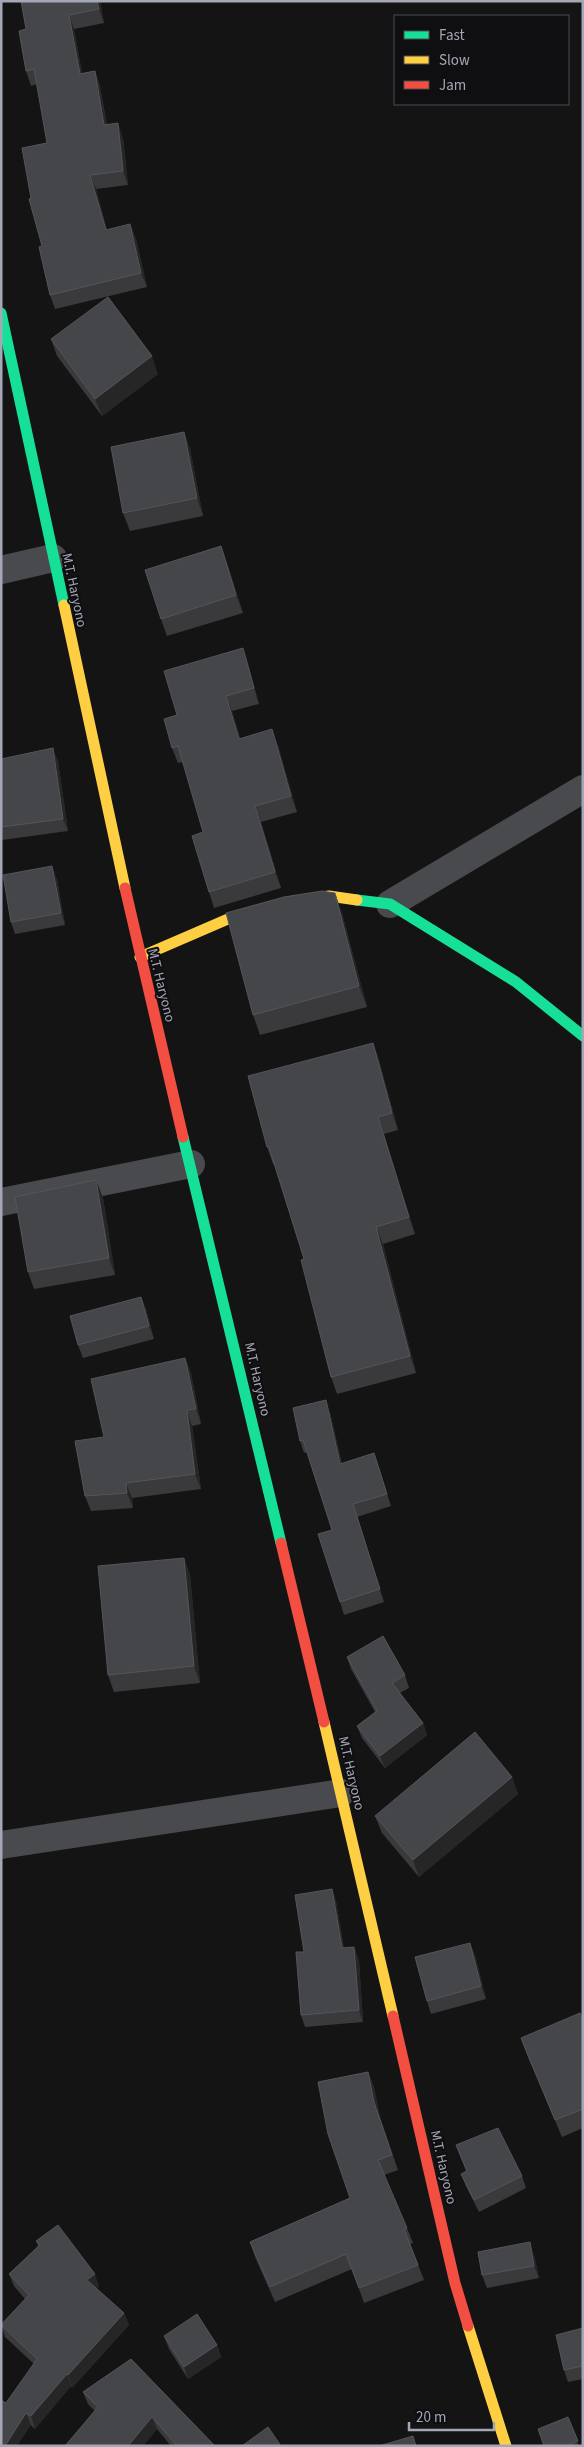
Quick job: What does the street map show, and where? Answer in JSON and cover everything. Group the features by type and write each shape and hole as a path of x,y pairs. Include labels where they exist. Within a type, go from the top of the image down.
{"main road":[{"name":"M.T. Haryono","path":"1,313 140,957 341,1793 456,2283 506,2446"},
{"path":"140,957 228,919 288,902 329,896 390,904 516,982 583,1036"}],"street":[{"path":"1,570 53,558"},
{"path":"390,904 583,789"},
{"path":"1,1202 191,1164"},
{"path":"1,1845 341,1793"}],"building":[{"path":"21,1 97,1 99,9 69,15 80,74 95,71 104,125 118,123 123,171 90,175 106,230 130,224 141,273 50,295 39,247 42,246 29,199 31,198 22,148 47,143 34,69 26,71 19,31 26,29"},
{"path":"108,297 152,356 95,399 51,339"},
{"path":"184,432 197,498 123,513 111,447"},
{"path":"221,546 236,595 161,619 145,570"},
{"path":"243,648 254,688 226,696 239,739 272,729 291,796 255,806 275,872 209,892 192,836 203,832 178,746 172,748 164,719 177,715 164,671"},
{"path":"53,748 63,819 1,827 1,759"},
{"path":"52,866 61,913 11,922 3,875"},
{"path":"322,891 335,893 359,986 253,1015 226,913 284,897"},
{"path":"373,1043 392,1113 378,1117 409,1217 376,1227 410,1356 331,1377 301,1260 304,1259 269,1147 267,1147 248,1076"},
{"path":"96,1180 109,1258 28,1272 15,1197"},
{"path":"141,1297 149,1326 78,1345 70,1316"},
{"path":"185,1358 196,1409 187,1410 195,1474 126,1483 127,1493 85,1496 75,1441 104,1437 91,1379"},
{"path":"326,1400 340,1464 374,1453 387,1494 353,1504 380,1589 340,1602 318,1534 332,1530 303,1440 300,1441 293,1408"},
{"path":"184,1558 194,1666 108,1675 98,1566"},
{"path":"383,1636 405,1675 392,1683 423,1723 380,1756 357,1726 377,1711 347,1657"},
{"path":"475,1732 512,1777 413,1860 375,1816"},
{"path":"332,1889 342,1948 354,1947 359,2010 301,2015 296,1952 304,1952 295,1895"},
{"path":"470,1943 481,1986 427,2001 415,1957"},
{"path":"580,2013 583,2019 583,2109 555,2120 521,2038"},
{"path":"368,2072 374,2102 392,2155 378,2160 407,2228 404,2229 418,2265 359,2288 346,2254 270,2287 250,2242 350,2198 328,2134 318,2082"},
{"path":"498,2128 522,2176 474,2200 461,2174 467,2171 456,2145"},
{"path":"58,2225 95,2274 87,2280 124,2313 31,2416 26,2413 5,2446 1,2446 1,2400 6,2403 37,2359 1,2325 29,2295 9,2274 40,2245 36,2241"},
{"path":"530,2242 534,2266 482,2275 478,2252"},
{"path":"197,2314 217,2345 184,2367 164,2336"},
{"path":"583,2328 583,2366 564,2370 556,2335"},
{"path":"131,2359 215,2446 177,2446 152,2417 128,2446 65,2446 98,2407 83,2392"},
{"path":"568,2417 578,2441 566,2446 544,2446 538,2429"},
{"path":"268,2427 281,2446 242,2446"},
{"path":"413,2436 416,2446 379,2446"}],"traffic: fast":[{"path":"1,313 64,605"},
{"path":"357,900 390,904 516,982 583,1036"},
{"path":"183,1137 281,1543"}],"traffic: slow":[{"path":"64,605 125,888"},
{"path":"140,957 228,919 288,902 329,896 357,900"},
{"path":"324,1722 393,2016"},
{"path":"468,2326 506,2446"}],"traffic: jam":[{"path":"125,888 183,1137"},
{"path":"281,1543 324,1722"},
{"path":"393,2016 455,2283 468,2326"}]}
